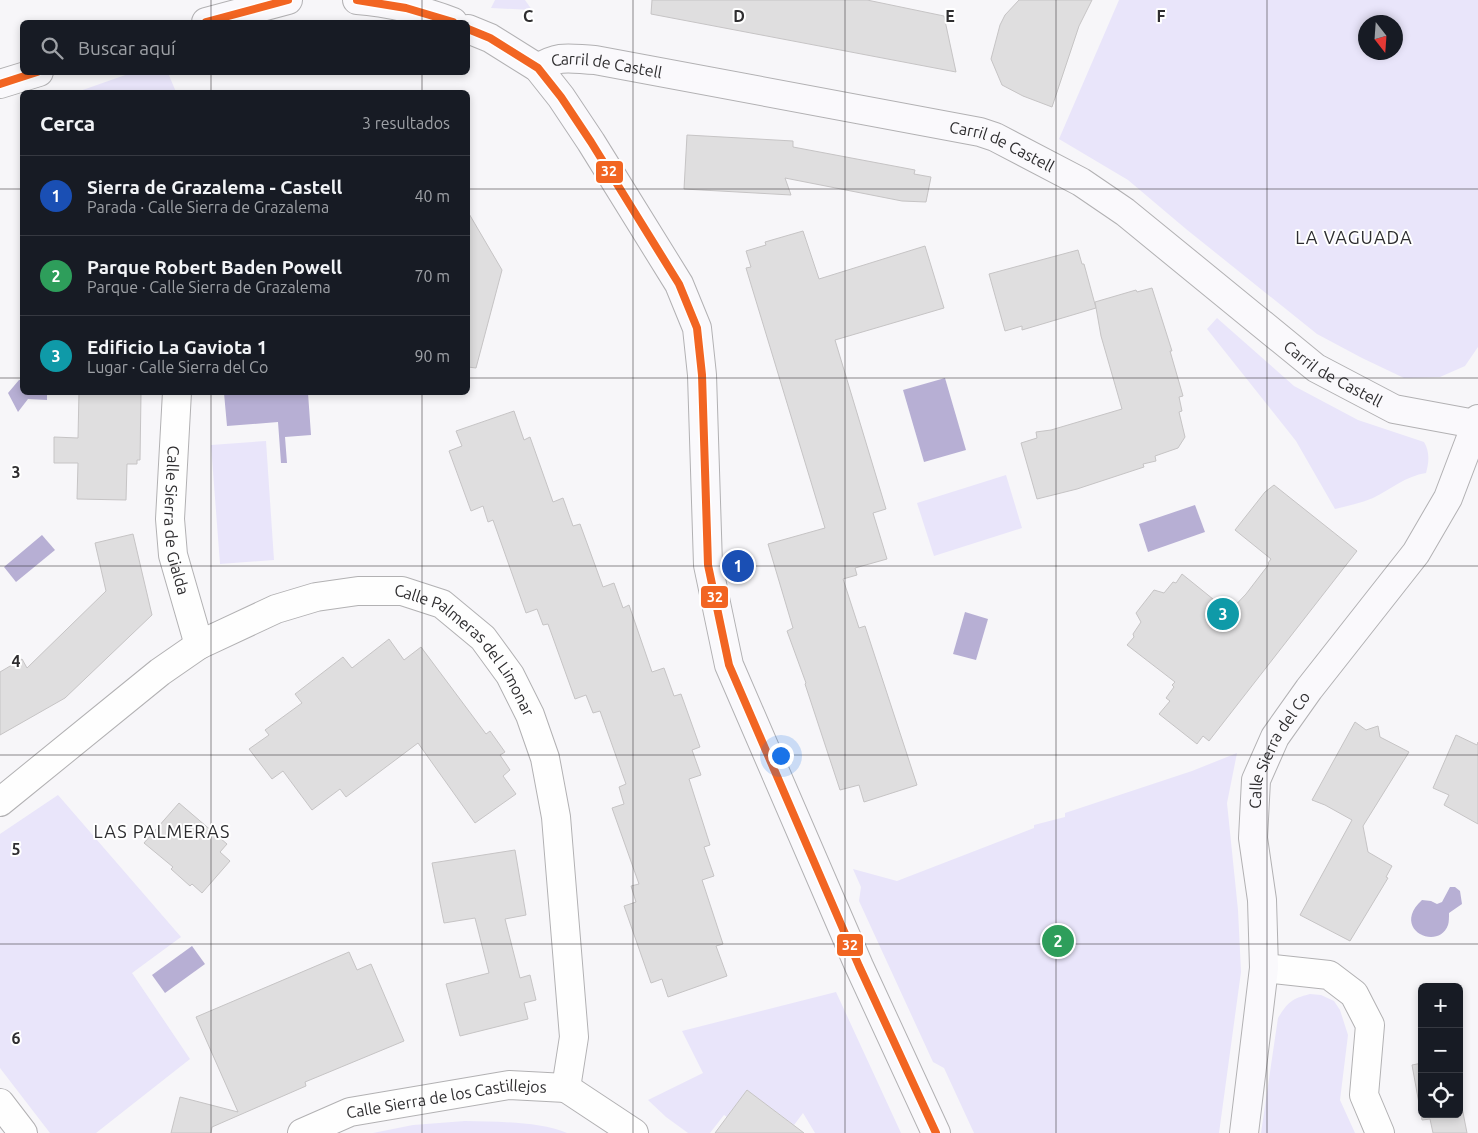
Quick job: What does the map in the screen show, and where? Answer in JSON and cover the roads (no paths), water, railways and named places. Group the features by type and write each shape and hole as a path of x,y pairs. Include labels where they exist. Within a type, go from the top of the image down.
{"street":[{"path":"213,20 288,0"},
{"path":"357,0 436,15 448,20"},
{"name":"Carril de Castell","path":"470,30 490,38 538,68 551,60 561,58 595,60 971,130 988,135 1081,182 1126,212 1316,368 1394,409 1477,422"},
{"path":"538,68 561,97 591,142 674,276 697,328 702,375 708,565 729,665 859,966 936,1133"},
{"path":"0,84 29,75"},
{"name":"Calle Sierra de Gialda","path":"177,395 170,520 173,555 199,645"},
{"name":"Calle Sierra del Co","path":"1244,1133 1264,968 1262,900 1253,838 1256,780 1276,737 1298,705 1416,554 1448,498 1477,422"},
{"name":"Calle Palmeras del Limonar","path":"0,802 160,672 199,645 276,609 316,597 358,591 402,591 442,604 483,638 510,675 530,715 545,758 556,817 574,1037 566,1088"},
{"path":"1264,968 1329,975 1354,994 1370,1025 1364,1095 1380,1133"},
{"name":"Calle Sierra de los Castillejos","path":"302,1133 350,1112 509,1085 566,1088"},
{"path":"566,1088 634,1133"},
{"path":"0,1103 24,1133"}],"place":[{"name":"Sierra de Grazalema - Castell","path":"738,566"},
{"name":"Edificio La Gaviota 1","path":"1223,614"},
{"name":"Parque Robert Baden Powell","path":"1058,941"}],"district":[{"name":"LA VAGUADA","path":"1354,238"},
{"name":"LAS PALMERAS","path":"162,832"}]}
